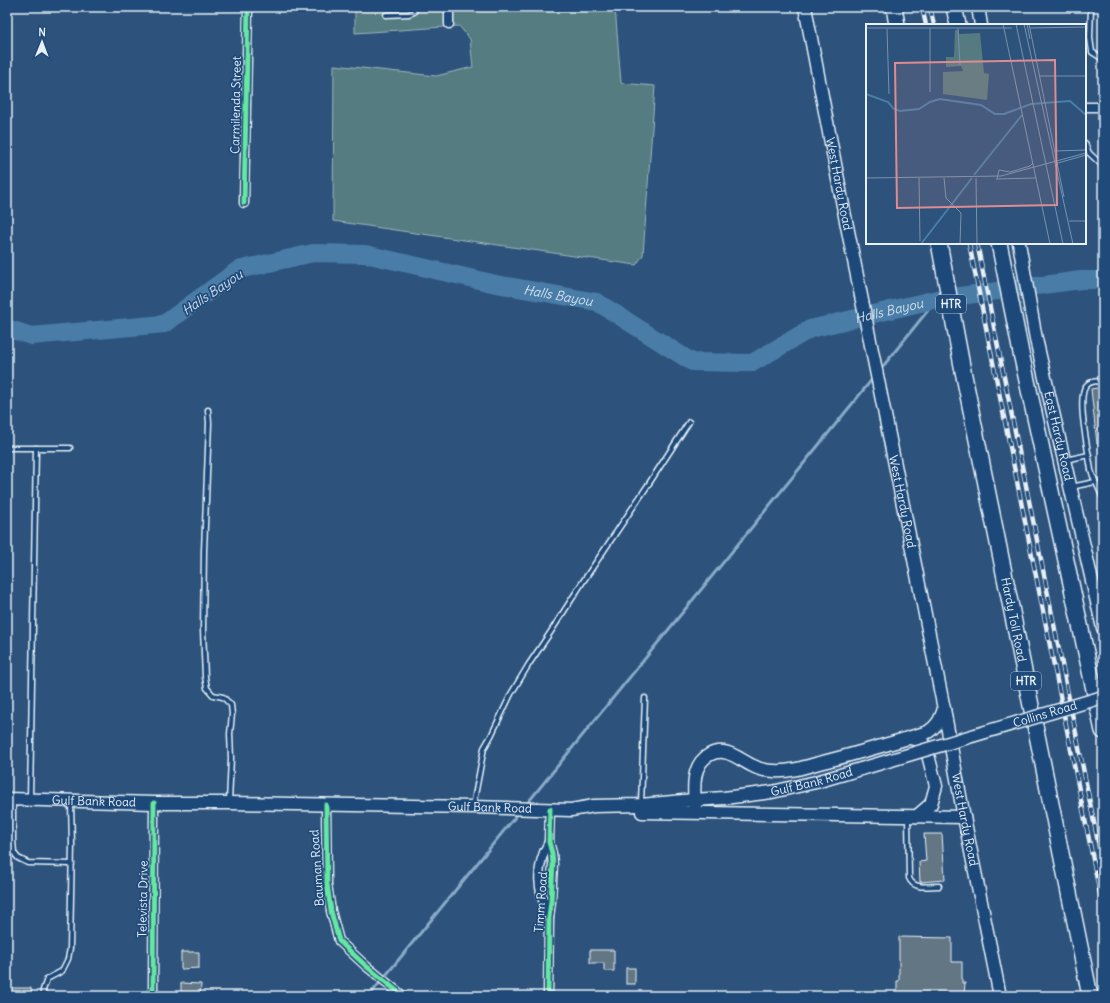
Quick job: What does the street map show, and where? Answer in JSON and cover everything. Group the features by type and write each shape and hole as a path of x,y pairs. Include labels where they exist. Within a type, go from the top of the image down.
{"highway":[{"path":"894,7 897,24"},
{"path":"954,7 958,24"},
{"path":"959,7 961,24"},
{"name":"Hardy Toll Road","path":"940,244 962,366 1090,996"},
{"path":"999,244 1021,353 1103,731"}],"main road":[{"name":"West Hardy Road","path":"806,7 844,211 1000,996"},
{"path":"978,7 981,24"},
{"name":"East Hardy Road","path":"1018,244 1036,339 1103,628"},
{"name":"Collins Road","path":"987,731 1103,697"},
{"path":"695,813 694,782 698,766 703,759 710,754 728,752 752,766 773,771 786,771 842,758 928,732 936,727 944,709"},
{"name":"Gulf Bank Road","path":"10,799 154,803 489,807 571,810 594,806 641,805 724,798 772,792 816,782 987,731"},
{"path":"910,738 920,740 926,747 936,786 931,804 913,816"},
{"path":"571,810 964,817"}],"street":[{"name":"Carmilenda Street","path":"244,203 248,7"},
{"path":"449,7 449,24"},
{"path":"1086,107 1103,107"},
{"name":"Televista Drive","path":"152,996 154,803"},
{"name":"Bauman Road","path":"326,805 327,884 331,911 339,941 366,966 403,996"},
{"name":"Timm Road","path":"546,809 553,864 549,918 548,996"},
{"name":"Timm Road","path":"549,842 543,852 540,863 539,884 542,901 549,918"}],"lane":[{"path":"386,15 409,14 414,12 416,7"},
{"path":"1091,7 1090,38 1092,52 1103,59"},
{"path":"1086,146 1089,153 1103,166"},
{"path":"1103,381 1091,382 1086,385 1082,404 1091,470 1103,498"},
{"path":"208,410 209,423 203,630 205,677 207,688 213,695 222,698 231,705 231,758 228,803"},
{"path":"473,807 484,748 512,694 529,664 689,422"},
{"path":"7,448 70,448"},
{"path":"30,799 36,448"},
{"path":"1064,460 1089,455"},
{"path":"1070,487 1096,482"},
{"path":"641,805 645,698"},
{"path":"10,799 14,853 18,858 28,863 72,864"},
{"path":"42,996 47,979 62,971 68,959 70,948 72,864 71,800"},
{"path":"913,816 909,878 916,886 939,886"}],"green space":[{"path":"355,7 615,7 621,83 655,86 643,255 636,265 333,221 334,65 436,76 473,67 470,39 459,26 355,33"}],"building":[{"path":"1103,387 1103,444 1097,444 1091,389"},
{"path":"924,834 942,834 945,880 920,882 919,862 926,861"},
{"path":"899,937 952,938 952,962 962,962 962,983 965,983 964,996 897,996 897,981 899,981"},
{"path":"590,950 614,950 614,971 604,971 604,963 590,963"},
{"path":"181,952 199,952 199,968 181,969"},
{"path":"626,968 635,968 635,984 626,984"},
{"path":"181,983 201,984 200,996 181,996"},
{"path":"7,988 31,988 32,996 7,996"}],"waterway":[{"name":"Halls Bayou","path":"7,328 31,336 164,324 238,270 313,253 365,254 496,284 597,302 692,362 752,363 810,329 937,299 1081,280 1103,280"},
{"path":"880,370 937,299"},
{"path":"525,806 874,377"},
{"path":"369,996 520,811"}],"railway":[{"path":"922,7 926,24"},
{"path":"930,7 934,24"},
{"path":"969,244 1103,909"},
{"path":"977,244 1103,867"}],"cycle path":[{"path":"244,203 248,7"},
{"path":"153,996 154,803"},
{"path":"326,805 327,884 331,911 339,941 366,966 403,996"},
{"path":"548,996 549,918 553,864 549,842 550,809"}]}
